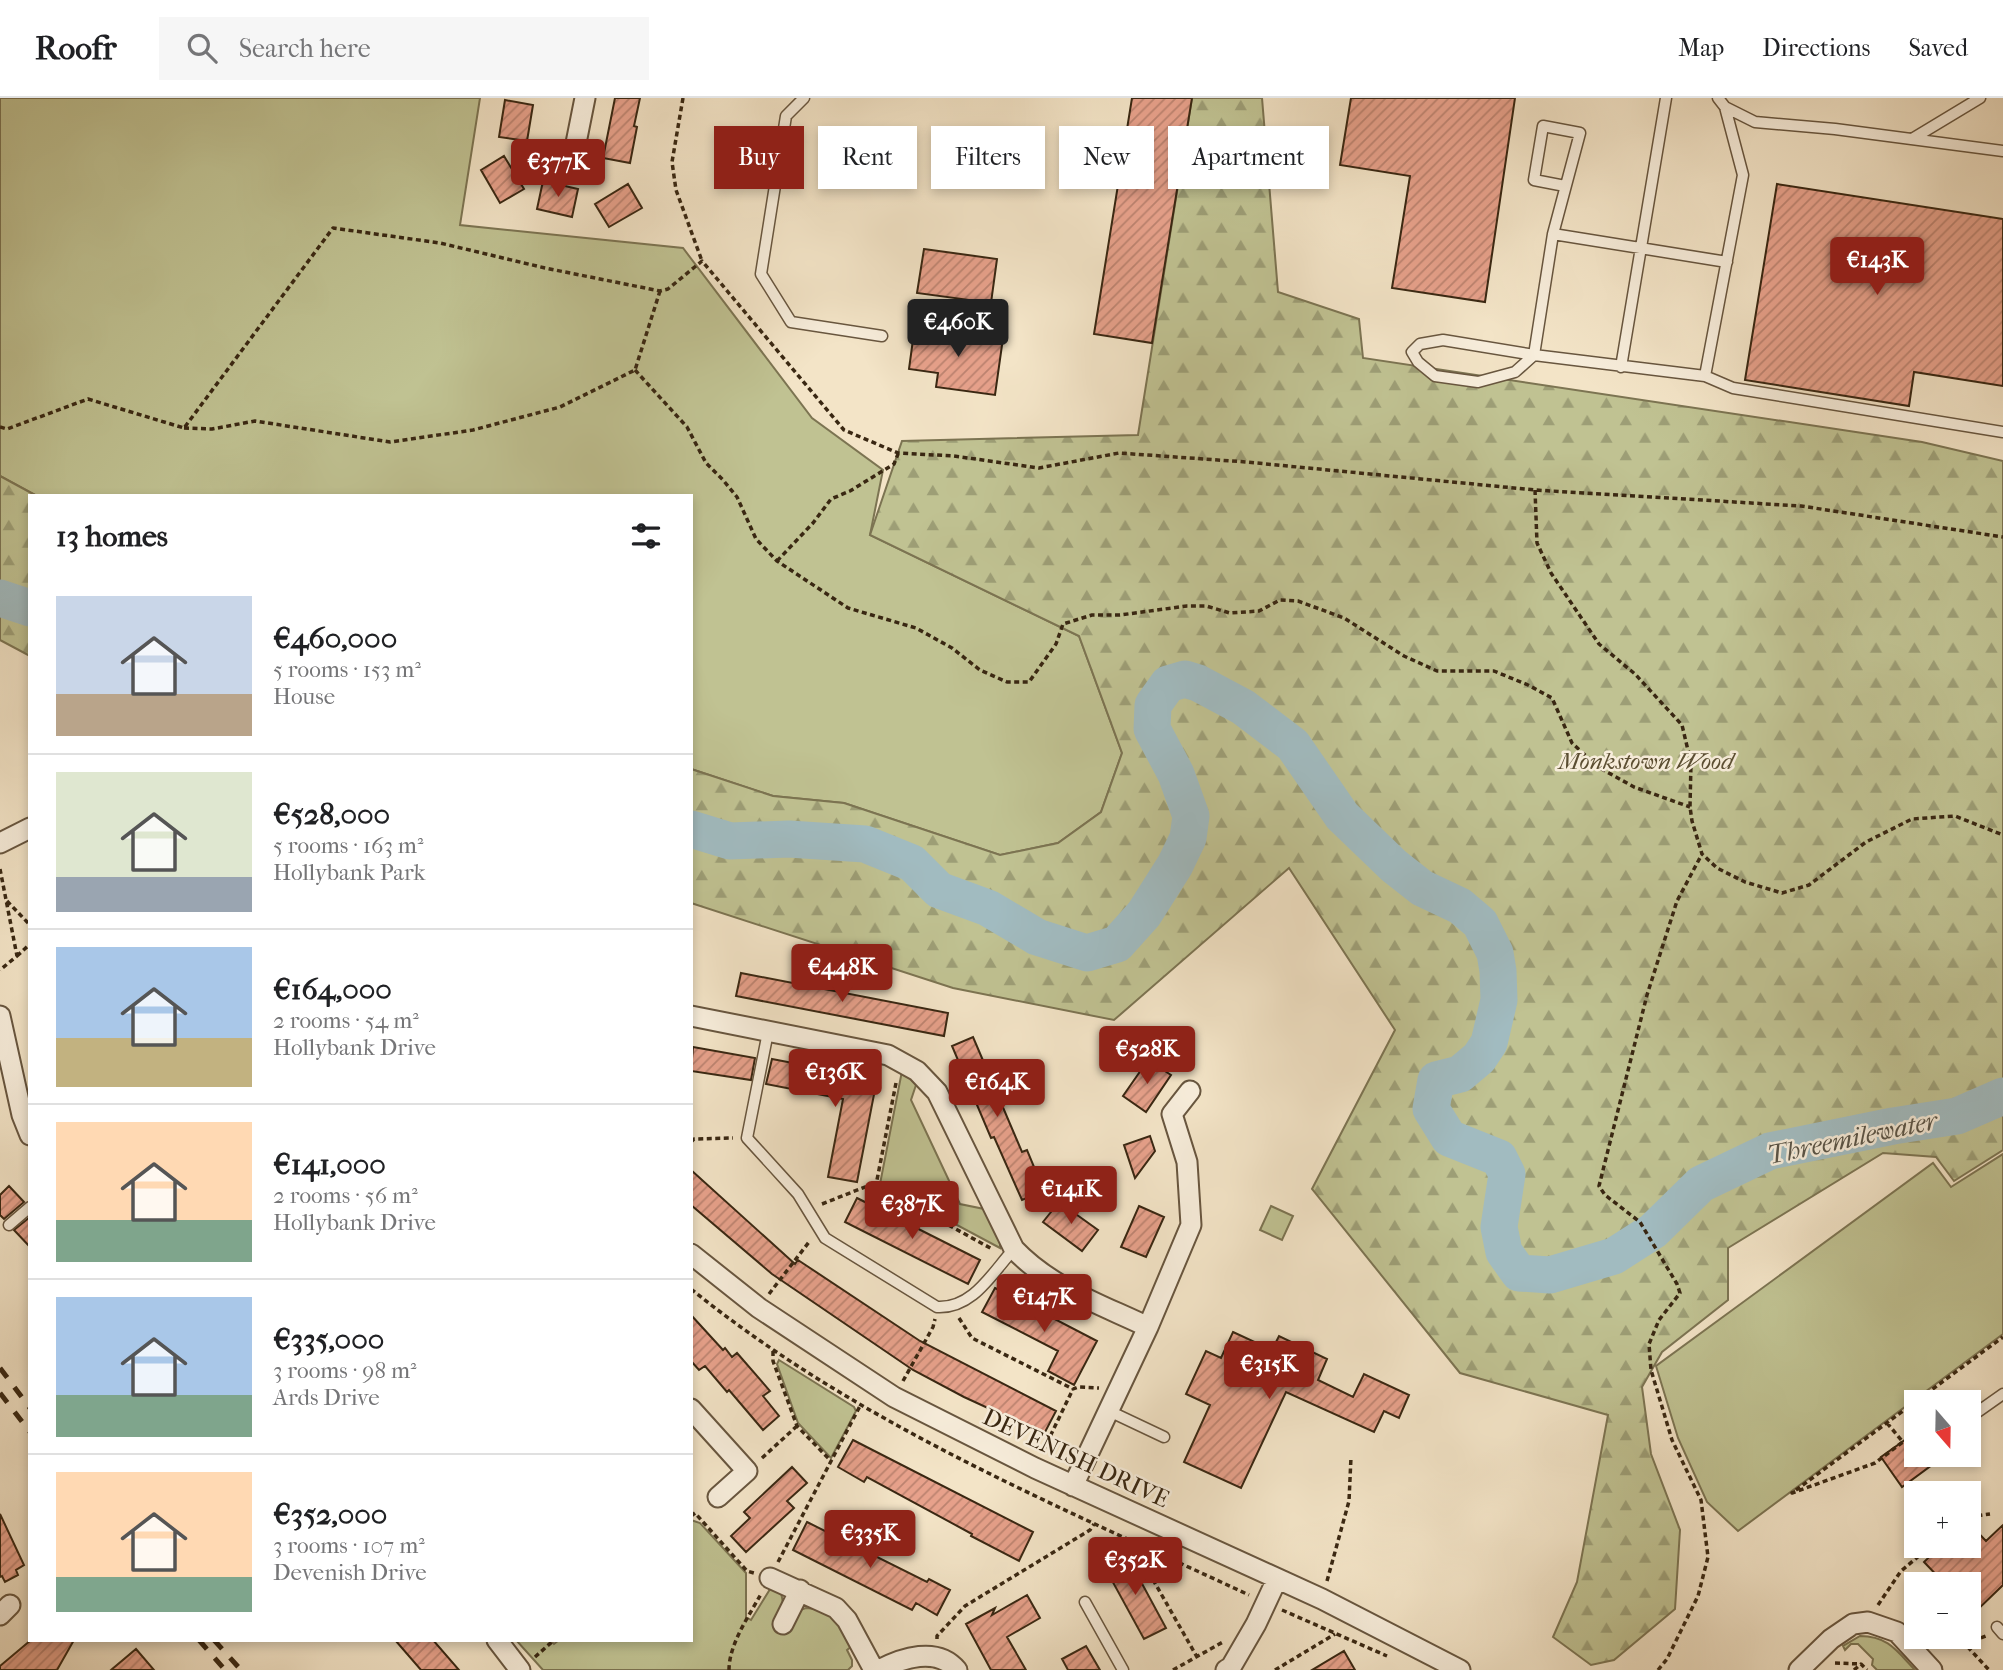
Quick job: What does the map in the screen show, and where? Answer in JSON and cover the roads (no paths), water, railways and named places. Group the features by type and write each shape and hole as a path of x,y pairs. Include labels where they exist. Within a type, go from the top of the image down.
{"street":[{"path":"573,158 585,98"},
{"path":"0,843 28,829"},
{"path":"0,1016 22,1115 28,1130"},
{"path":"693,1016 888,1055 917,1071 937,1092 1010,1253 1055,1284 1148,1327"},
{"path":"1073,1486 1148,1327 1191,1225 1187,1162 1172,1114 1190,1091"},
{"name":"DEVENISH DRIVE","path":"693,1256 759,1308 894,1397 1073,1486 1322,1599 1460,1670"},
{"path":"693,1411 747,1471 718,1497"},
{"path":"769,1578 800,1590 842,1613 876,1670 907,1658 937,1656 957,1670"},
{"path":"1230,1669 1256,1624 1277,1579"},
{"path":"783,1624 800,1590"},
{"path":"1799,1670 1831,1639 1853,1624 1868,1622 1897,1632 1932,1670"},
{"path":"499,1642 524,1666"}],"lane":[{"path":"804,98 786,116 761,274 791,322 882,336"},
{"path":"1621,367 1666,98"},
{"path":"1705,376 1742,175 1725,107 1718,98"},
{"path":"1911,139 1980,98"},
{"path":"1725,107 1755,122 1835,129 2003,151"},
{"path":"1566,186 1534,180 1543,126 1580,133 1566,186 1553,234 1534,355 1515,372 1478,382 1435,376 1418,362 1412,352 1420,344 1443,340 1534,355 1621,367 1705,376 1733,388 2003,432"},
{"path":"1553,234 1727,262"},
{"path":"768,1032 747,1138 798,1194 825,1238 937,1307 951,1308 968,1301 1010,1253"},
{"path":"9,1226 28,1209"},
{"path":"1981,1410 2003,1394"},
{"path":"1109,1411 1164,1437"},
{"path":"1085,1602 1123,1670"}],"waterway":[{"name":"Threemilewater","path":"0,598 28,607"},
{"name":"Threemilewater","path":"693,830 730,841 789,839 865,844 912,863 939,890 988,908 1037,937 1087,953 1117,944 1144,914 1175,865 1188,838 1191,816 1176,774 1152,729 1153,705 1168,684 1185,679 1243,707 1293,745 1342,816 1394,866 1422,888 1460,906 1480,923 1495,953 1499,1000 1489,1043 1479,1058 1460,1074 1436,1080 1431,1109 1449,1138 1499,1158 1507,1174 1499,1227 1504,1252 1519,1273 1550,1275 1614,1256 1653,1231 1701,1184 1770,1151 1957,1116 2003,1096"}],"railway":[{"path":"0,1368 28,1405"},
{"path":"0,1393 28,1429"},
{"path":"201,1642 225,1670"},
{"path":"216,1642 241,1670"}],"park label":[{"name":"Monkstown Wood","path":"1646,761"}]}
